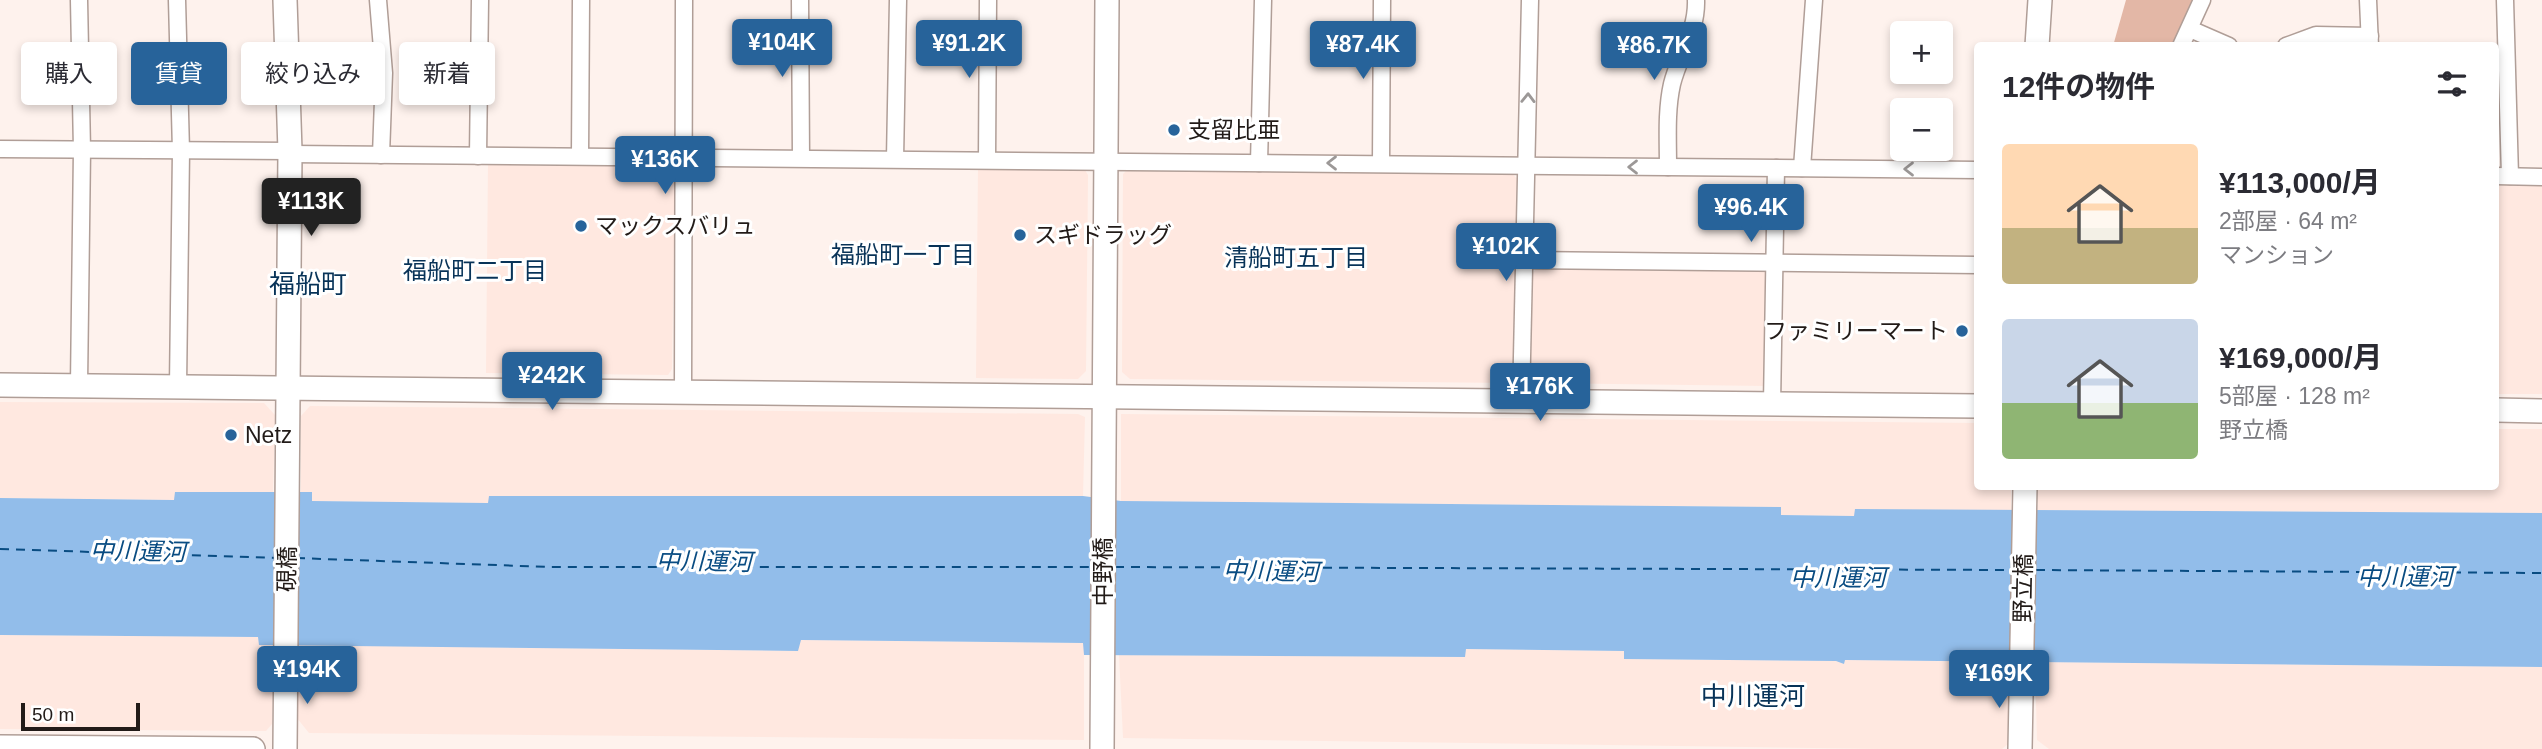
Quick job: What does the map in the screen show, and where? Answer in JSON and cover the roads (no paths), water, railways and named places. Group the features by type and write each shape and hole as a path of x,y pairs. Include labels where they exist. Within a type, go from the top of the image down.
{"street":[{"path":"79,0 82,150 79,386"},
{"path":"177,0 181,151 178,386"},
{"name":"硯橋","path":"285,0 290,153 285,749"},
{"path":"378,0 384,73 381,155"},
{"path":"478,156 480,0"},
{"path":"580,156 581,0"},
{"path":"682,392 684,0"},
{"path":"800,0 800,158"},
{"path":"895,159 898,0"},
{"path":"987,160 988,0"},
{"name":"中野橋","path":"1101,749 1107,0"},
{"path":"1259,163 1263,0"},
{"path":"1381,163 1382,0"},
{"path":"1521,401 1530,0"},
{"path":"1668,167 1669,103 1673,81 1691,39 1696,0"},
{"path":"1802,168 1814,0"},
{"path":"2037,42 2040,0"},
{"path":"2183,42 2202,0"},
{"path":"2298,42 2316,36 2370,41 2368,0"},
{"path":"2505,0 2503,176 2542,177"},
{"path":"2190,29 2220,42"},
{"path":"0,149 1974,170"},
{"path":"1772,404 1776,168"},
{"path":"1525,260 1974,265"},
{"path":"0,385 1974,405"},
{"path":"2499,411 2542,411"},
{"name":"野立橋","path":"2020,749 2024,496"},
{"path":"0,747 253,749"}],"water":[{"path":"175,492 312,492 312,501 488,503 489,496 1083,496 1121,501 1781,507 1781,515 1854,516 1855,509 2542,513 2542,667 1845,660 1844,664 1836,661 1624,659 1624,651 1466,649 1465,657 1084,655 1083,643 801,640 798,651 259,645 258,637 0,635 0,498 174,500"}],"place":[{"name":"支留比亜","path":"1174,130"},
{"name":"マックスバリュ","path":"581,226"},
{"name":"スギドラッグ","path":"1020,235"},
{"name":"ファミリーマート","path":"1962,331"},
{"name":"Netz","path":"231,435"}],"district":[{"name":"福船町一丁目","path":"903,254"},
{"name":"清船町五丁目","path":"1296,257"},
{"name":"福船町二丁目","path":"475,270"},
{"name":"福船町","path":"308,284"},
{"name":"中川運河","path":"1753,696"}]}
